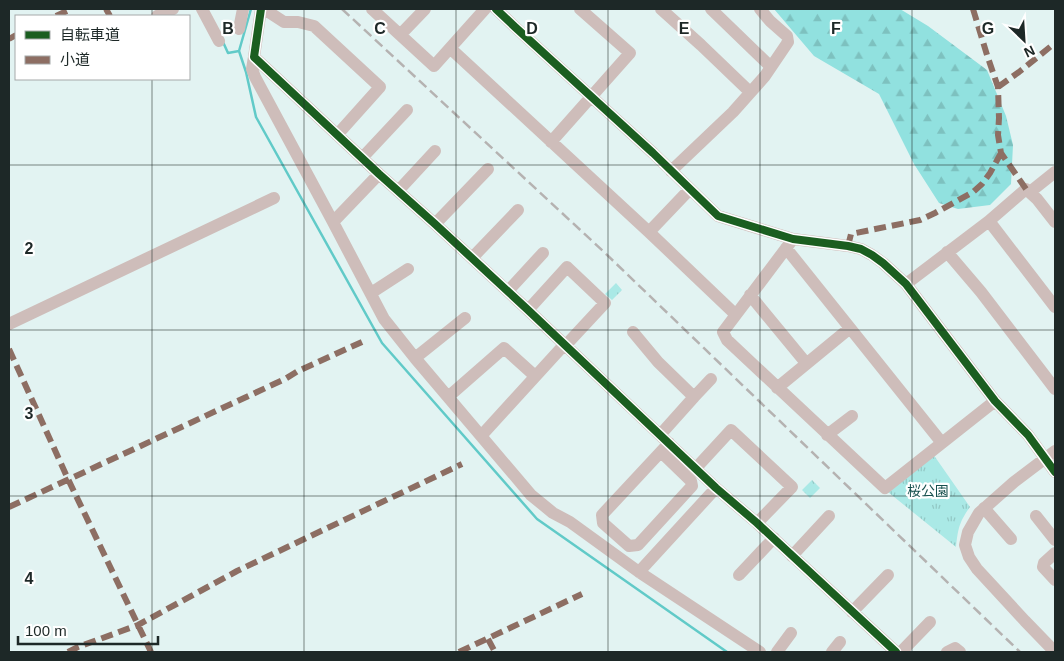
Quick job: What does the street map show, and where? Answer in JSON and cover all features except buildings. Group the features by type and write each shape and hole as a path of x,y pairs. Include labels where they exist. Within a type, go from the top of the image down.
{"street":[{"path":"159,15 174,9"},
{"path":"202,9 219,41"},
{"path":"239,29 243,9"},
{"path":"336,135 380,87 314,26 298,22 284,22 263,9 252,69 254,77 384,319 532,495 553,513 570,522 639,572 760,652"},
{"path":"372,9 434,66 485,9"},
{"path":"400,35 425,9"},
{"path":"496,9 592,96 718,216 790,243 841,245 861,249 893,271 906,284 996,400 1028,435 1050,455 1055,472"},
{"path":"551,142 630,53 580,9"},
{"path":"661,9 750,92"},
{"path":"711,9 772,67"},
{"path":"671,171 733,112 772,67 788,42 787,36 760,9"},
{"path":"450,49 735,314"},
{"path":"254,57 336,135 508,291 664,443 696,468 716,488 774,538 894,651 930,622"},
{"path":"362,158 407,110"},
{"path":"398,191 435,151"},
{"path":"435,224 488,169"},
{"path":"1030,192 1055,172"},
{"path":"333,222 379,174"},
{"path":"649,232 690,189"},
{"path":"906,284 989,221 1026,189 1055,220"},
{"path":"9,324 274,198"},
{"path":"472,258 518,210"},
{"path":"989,221 1055,307"},
{"path":"790,243 723,332 727,340 885,488 996,400"},
{"path":"790,243 850,328 942,443"},
{"path":"947,252 1055,389"},
{"path":"508,291 543,253"},
{"path":"481,436 606,303 567,267 528,310"},
{"path":"371,293 408,268"},
{"path":"750,295 806,363"},
{"path":"416,358 466,318"},
{"path":"777,388 850,328"},
{"path":"633,332 658,362 694,397"},
{"path":"448,397 504,348 536,376"},
{"path":"664,443 691,481 692,486 638,545 629,546 603,523 602,515 664,443 694,397 711,379"},
{"path":"827,434 852,416"},
{"path":"696,468 731,430 792,487 757,523"},
{"path":"1050,455 984,508 974,519 965,544 968,557 983,576 1055,652"},
{"path":"639,572 716,488"},
{"path":"984,508 1011,539"},
{"path":"792,556 829,516"},
{"path":"1036,516 1055,540"},
{"path":"739,575 774,538"},
{"path":"1055,553 1044,563 1043,567 1055,580"},
{"path":"852,612 888,574"},
{"path":"777,652 790,633"},
{"path":"947,652 955,648 960,652"}],"green space":[{"path":"774,9 900,9 928,26 987,70 1006,116 1013,145 1011,184 990,205 958,209 939,203 914,164 879,94 814,56"},
{"path":"616,283 622,290 612,300 605,294"},
{"name":"桜公園","path":"933,454 970,507 963,517 957,535 956,547 888,492"},
{"path":"812,480 820,488 810,498 802,490"}],"waterway":[{"path":"251,9 239,51 246,72 256,117 382,343 537,519 727,652"},
{"path":"223,42 228,53 239,51"}],"railway":[{"path":"342,9 604,252 1020,652"}],"marked path":[{"path":"58,15 71,9"},
{"path":"106,9 109,15"},
{"path":"973,9 998,87 998,135 1001,153 1026,189"},
{"path":"9,39 15,36"},
{"path":"998,87 1055,43"},
{"path":"848,246 851,234 920,220 973,192 990,173 1001,153"},
{"path":"9,507 362,342"},
{"path":"9,349 68,479 151,652"},
{"path":"68,652 138,625 237,571 462,464"},
{"path":"459,652 582,594"},
{"path":"488,639 495,652"}],"cycle path":[{"path":"261,9 254,57 528,310 716,488 757,523 896,652"},
{"path":"496,9 653,153 718,216 793,239 861,249 883,263 906,284 995,401 1028,435 1055,472"}]}
